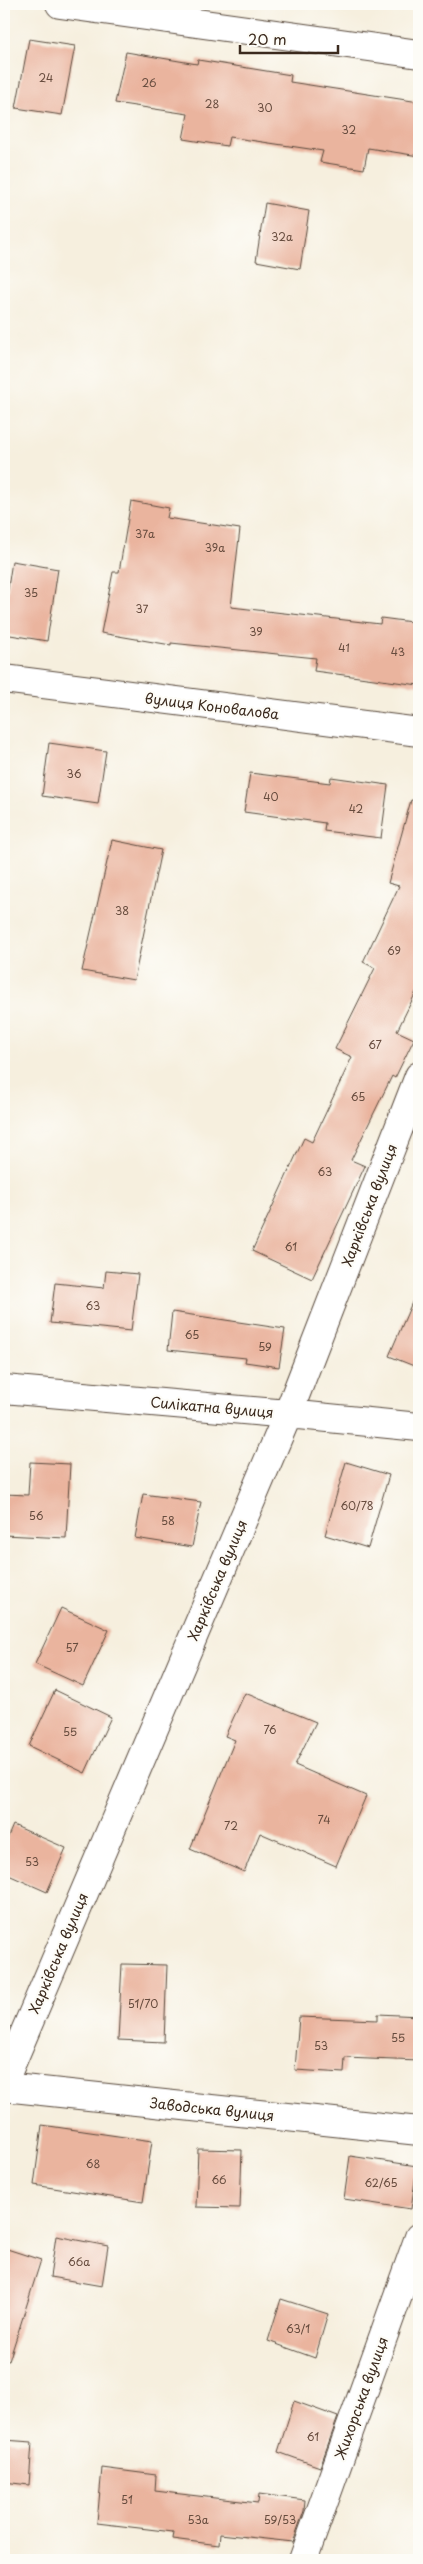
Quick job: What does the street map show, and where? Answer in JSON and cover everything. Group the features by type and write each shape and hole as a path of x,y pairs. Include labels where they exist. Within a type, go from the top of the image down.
{"street":[{"path":"60,4 419,54"},
{"name":"вулиця Коновалова","path":"4,680 419,732"},
{"name":"Харківська вулиця","path":"4,2081 288,1414 419,1076"},
{"name":"Силікатна вулиця","path":"4,1389 419,1427"},
{"name":"Заводська вулиця","path":"4,2087 419,2131"},
{"name":"Жихорська вулиця","path":"303,2560 419,2236"}],"building":[{"path":"29,39 75,46 62,115 16,108"},
{"path":"126,52 197,64 198,60 291,75 290,82 419,102 419,156 368,148 364,169 320,162 323,151 229,137 227,146 183,139 188,114 115,103"},
{"path":"265,203 309,211 300,269 256,261"},
{"path":"131,501 169,508 167,518 240,529 231,607 380,624 381,618 419,623 419,685 314,671 316,658 171,643 171,645 101,633 113,572 119,572"},
{"path":"12,561 58,569 47,641 4,634 4,615"},
{"path":"49,743 106,751 98,804 42,796"},
{"path":"250,773 330,783 331,777 388,785 381,838 324,831 325,823 244,812"},
{"path":"411,800 419,801 419,986 397,1031 414,1039 395,1078 392,1076 351,1160 365,1166 312,1279 252,1251 304,1138 312,1142 352,1057 335,1049 375,968 363,962 399,886 388,883"},
{"path":"112,840 161,850 134,980 82,971"},
{"path":"106,1271 138,1274 131,1331 50,1323 55,1283 104,1288"},
{"path":"419,1286 419,1368 389,1356"},
{"path":"172,1312 285,1329 279,1367 245,1362 246,1358 168,1350"},
{"path":"30,1462 70,1464 66,1538 4,1535 4,1494 28,1495"},
{"path":"346,1462 389,1475 368,1548 325,1535"},
{"path":"143,1494 201,1502 192,1547 135,1538"},
{"path":"61,1608 109,1630 83,1686 35,1664"},
{"path":"55,1690 111,1717 85,1773 29,1746"},
{"path":"245,1693 316,1722 295,1765 366,1796 336,1866 260,1833 244,1872 190,1849 235,1740 225,1736"},
{"path":"13,1825 66,1848 47,1892 4,1873 4,1846"},
{"path":"122,1964 167,1965 164,2042 118,2040"},
{"path":"378,2014 419,2016 419,2061 345,2058 344,2073 295,2070 299,2017 378,2020"},
{"path":"42,2125 152,2141 143,2202 34,2185"},
{"path":"198,2149 242,2150 240,2208 196,2207"},
{"path":"350,2156 417,2166 411,2209 344,2199"},
{"path":"56,2236 108,2246 102,2286 50,2277"},
{"path":"4,2248 41,2260 9,2361 4,2360"},
{"path":"281,2299 328,2314 315,2358 268,2341"},
{"path":"294,2401 338,2417 320,2467 278,2452"},
{"path":"4,2440 32,2442 29,2485 4,2482"},
{"path":"102,2468 156,2475 155,2491 258,2503 259,2494 305,2500 304,2511 293,2542 220,2534 219,2545 172,2539 173,2532 97,2523"}]}
